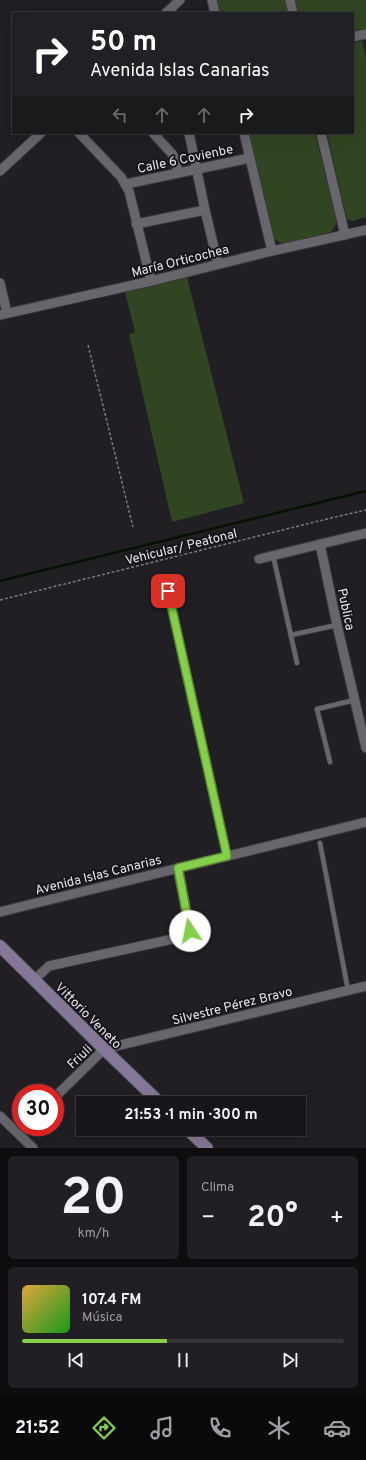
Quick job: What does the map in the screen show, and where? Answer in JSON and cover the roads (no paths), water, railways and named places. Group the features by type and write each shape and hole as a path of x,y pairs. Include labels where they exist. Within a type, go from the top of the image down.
{"street":[{"path":"168,7 180,0"},
{"path":"212,0 216,12"},
{"path":"290,0 293,12"},
{"path":"354,37 366,34"},
{"path":"0,172 40,134"},
{"path":"80,134 126,184 151,281"},
{"path":"154,134 173,155 178,172"},
{"path":"189,134 218,264"},
{"path":"244,134 272,251"},
{"path":"321,134 345,235"},
{"name":"Calle 6 Covienbe","path":"126,184 250,158"},
{"path":"136,224 205,210"},
{"name":"María Orticochea","path":"4,314 366,230"},
{"path":"0,283 4,314"},
{"path":"260,559 366,533"},
{"name":"Publica","path":"320,544 337,625 366,748"},
{"name":"Avenida Islas Canarias","path":"0,912 366,822"},
{"path":"34,980 49,966 182,937 190,931 178,868"},
{"name":"Vittorio Veneto","path":"0,946 153,1096"},
{"name":"Silvestre Pérez Bravo","path":"104,1049 366,986"},
{"name":"Friuli","path":"64,1088 104,1049"},
{"path":"0,1116 12,1124"},
{"path":"25,1136 33,1148"},
{"path":"194,1136 207,1148"}],"lane":[{"path":"273,555 297,663"},
{"path":"168,591 227,856"},
{"path":"291,635 337,625"},
{"path":"330,762 317,709 355,700"},
{"path":"320,843 348,990"}],"waterway":[{"path":"0,581 366,491"}]}
